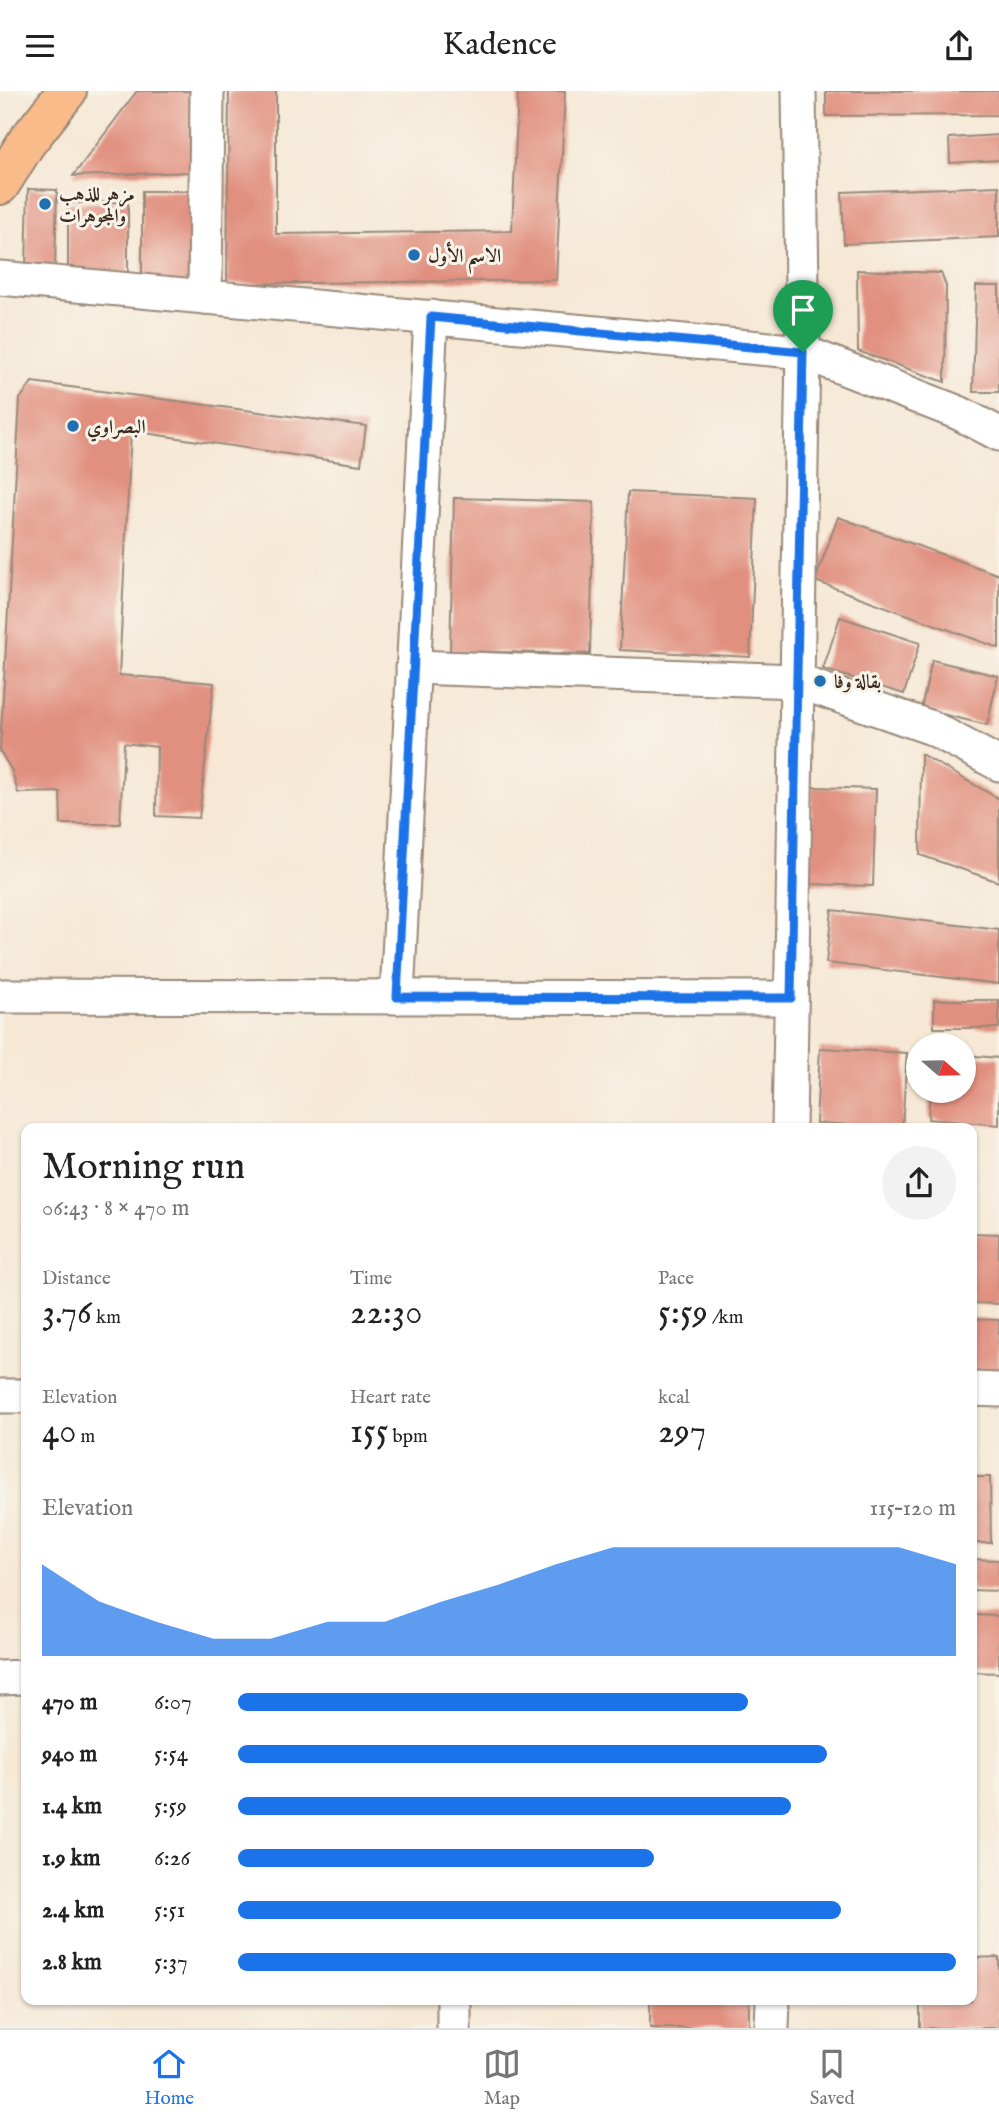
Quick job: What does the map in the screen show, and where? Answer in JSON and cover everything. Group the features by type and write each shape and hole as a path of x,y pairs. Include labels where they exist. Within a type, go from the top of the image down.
{"highway":[{"path":"0,184 26,143 67,91"}],"street":[{"path":"205,297 207,91"},
{"path":"789,1123 803,352 799,91"},
{"path":"0,278 803,352 959,413 999,434"},
{"path":"397,997 431,317"},
{"path":"413,667 797,681 932,728 999,764"},
{"path":"0,996 791,998"},
{"path":"977,1389 999,1389"},
{"path":"0,1396 21,1396"},
{"path":"0,1678 21,1677"},
{"path":"454,2005 454,2028"},
{"path":"772,2005 772,2028"}],"building":[{"path":"137,91 196,91 193,172 73,176"},
{"path":"229,91 276,91 276,234 512,231 518,91 565,91 556,280 227,284"},
{"path":"826,91 999,91 999,115 826,116"},
{"path":"999,135 999,160 950,163 949,138"},
{"path":"999,186 999,237 844,244 842,192"},
{"path":"28,189 57,190 55,268 26,267"},
{"path":"142,191 195,191 195,283 142,283"},
{"path":"128,202 128,279 68,279 68,203"},
{"path":"857,270 941,273 946,286 945,382 858,351"},
{"path":"976,286 999,286 999,392 973,392"},
{"path":"32,382 366,426 361,465 131,431 119,675 214,683 199,818 156,816 157,747 124,743 120,824 61,824 60,792 18,793 12,771 0,751 20,399"},
{"path":"628,492 757,498 750,657 620,650"},
{"path":"454,498 594,502 590,654 450,651"},
{"path":"838,517 999,575 999,648 815,581"},
{"path":"840,617 920,643 904,694 823,669"},
{"path":"932,660 998,676 987,725 921,709"},
{"path":"921,754 999,799 999,882 920,855"},
{"path":"812,787 876,789 873,886 810,884"},
{"path":"832,910 999,930 999,984 826,963"},
{"path":"934,1000 999,1000 999,1028 934,1028"},
{"path":"820,1048 906,1053 902,1123 816,1123"},
{"path":"976,1056 999,1058 999,1125 928,1119 929,1103 976,1103"},
{"path":"977,1233 999,1234 999,1304 977,1303"},
{"path":"977,1319 999,1320 999,1377 977,1376"},
{"path":"977,1477 990,1477 991,1543 977,1543"},
{"path":"977,1559 999,1560 999,1591 977,1590"},
{"path":"977,1615 999,1616 999,1673 977,1672"},
{"path":"999,1957 999,2028 920,2028 920,2005 977,2005 977,1958"},
{"path":"650,2005 749,2005 749,2028 650,2028"}],"place":[{"name":"مزهر للذهب والمجوهرات","path":"45,204"},
{"name":"الاسم الأول","path":"414,255"},
{"name":"البصراوي","path":"73,426"},
{"name":"بقالة وفا","path":"820,681"}],"route":[{"path":"431,317 803,352 791,998 397,997 431,317"}]}
